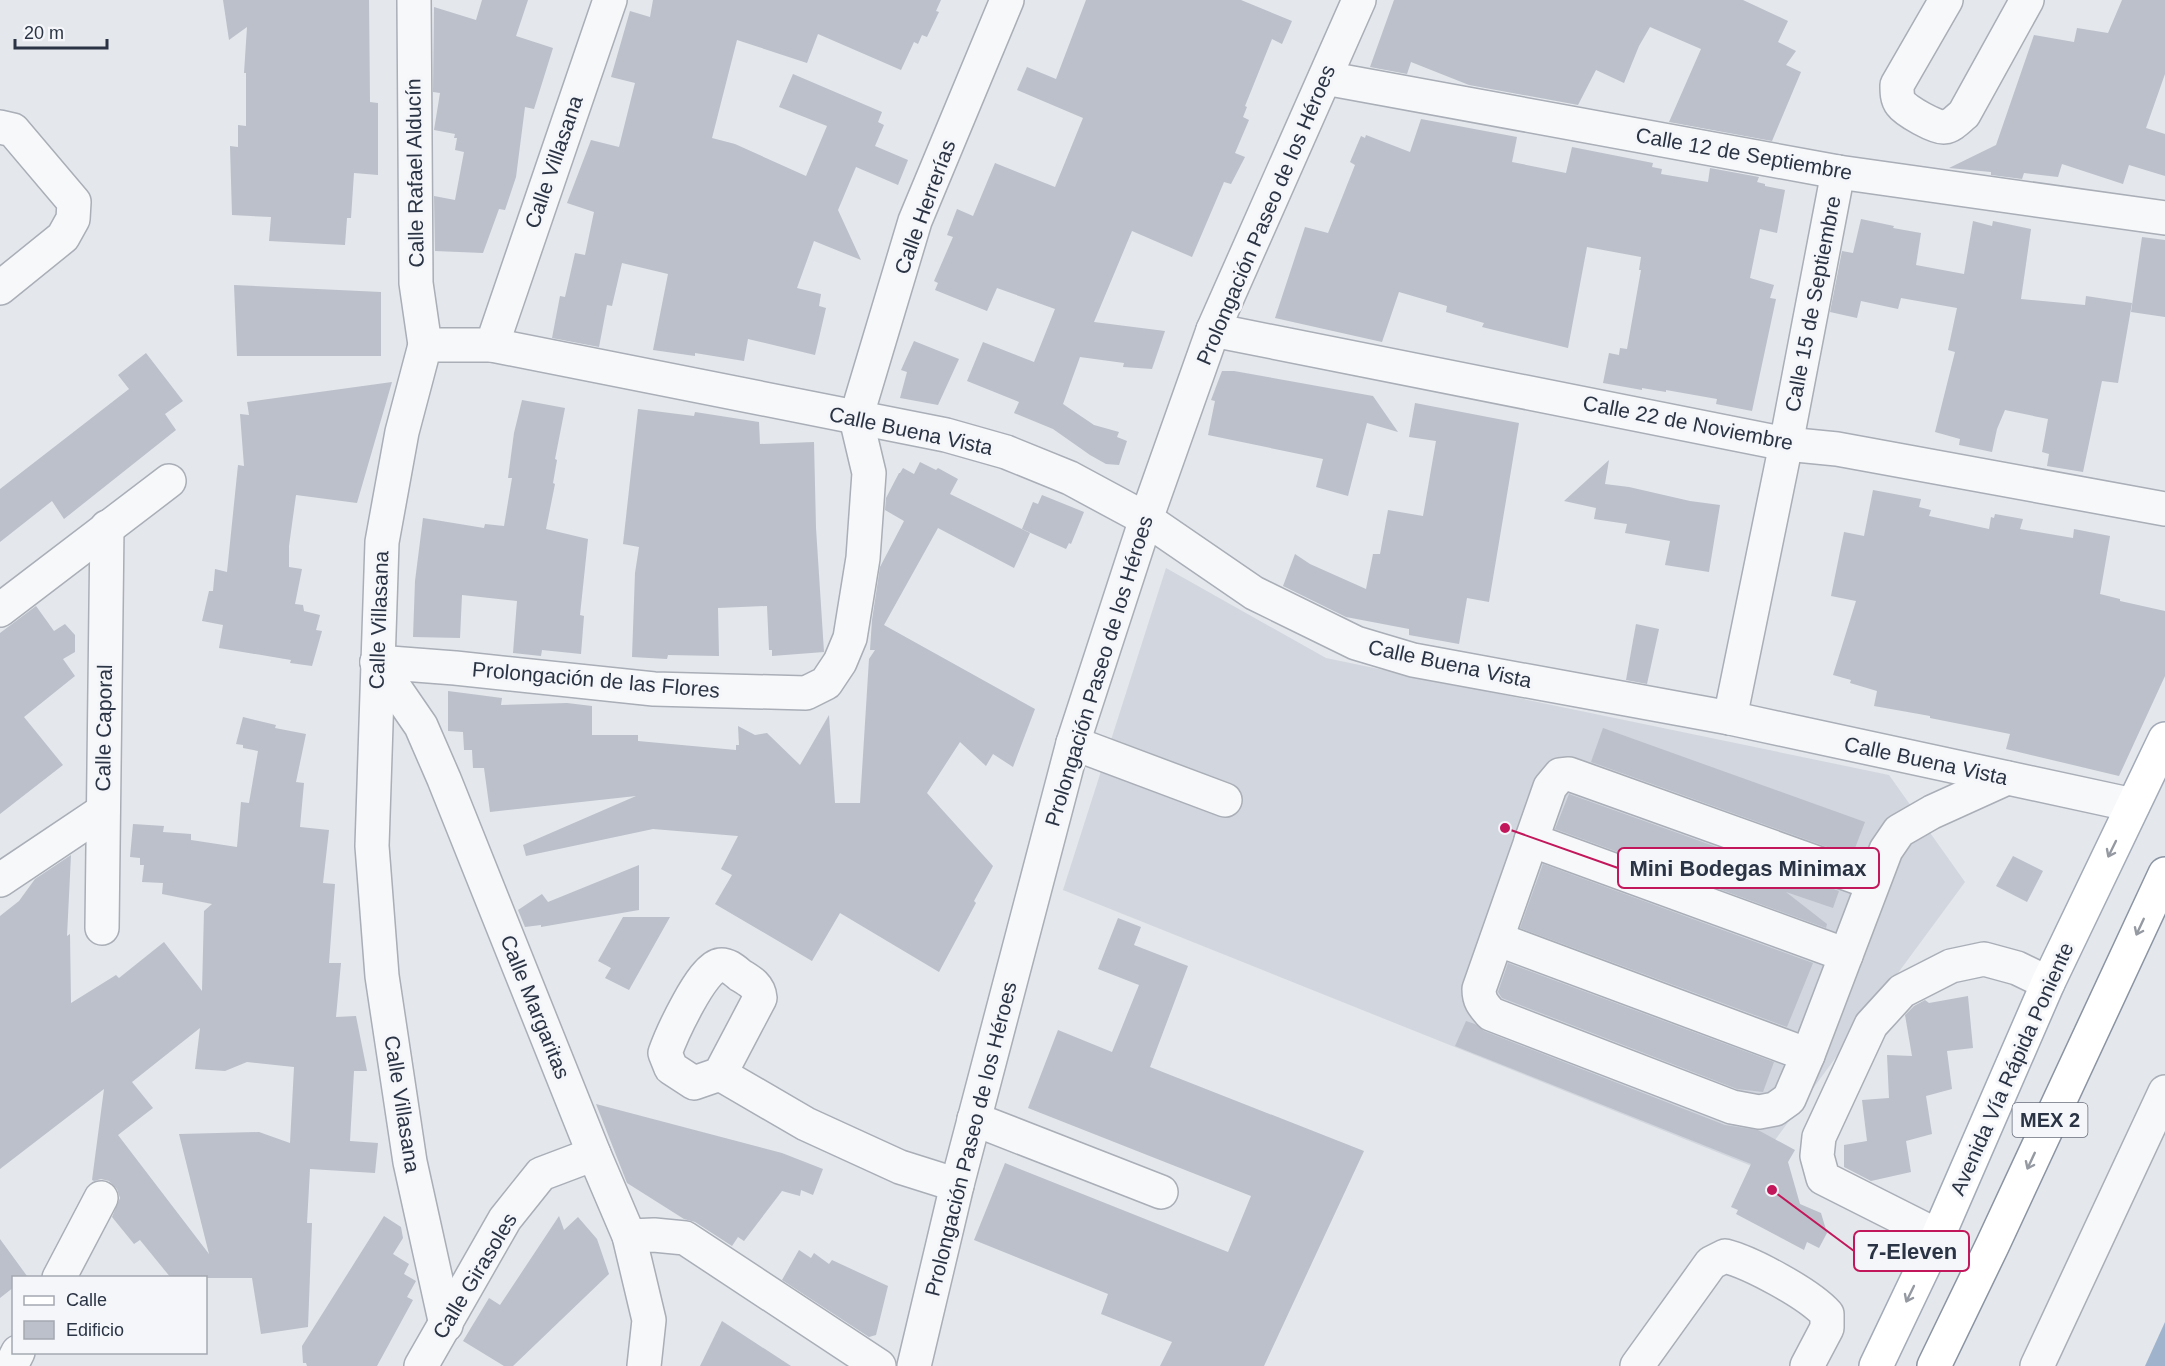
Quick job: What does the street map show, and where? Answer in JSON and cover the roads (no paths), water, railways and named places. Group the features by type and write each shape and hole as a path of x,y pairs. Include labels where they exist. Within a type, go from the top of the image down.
{"main road":[{"name":"Avenida Vía Rápida Poniente","path":"1876,1366 1938,1236 2048,983 2165,739"},
{"name":"MEX 2","path":"1934,1366 1998,1234 2165,874"}],"street":[{"name":"Calle Rafael Alducín","path":"414,0 416,283 425,345"},
{"name":"Calle Villasana","path":"492,345 610,0"},
{"name":"Calle Herrerías","path":"856,418 915,221 1007,0"},
{"name":"Prolongación Paseo de los Héroes","path":"914,1366 957,1185 1072,743 1146,519 1213,330 1359,0"},
{"path":"1946,0 1897,85 1898,97 1902,105 1937,127 1946,127 1964,114 2027,0"},
{"name":"Calle 12 de Septiembre","path":"1325,78 1838,172 2165,218"},
{"path":"0,127 13,130 74,202 73,219 63,237 0,288"},
{"name":"Calle 15 de Septiembre","path":"1730,718 1838,172"},
{"name":"Calle 22 de Noviembre","path":"1213,330 1786,444 1837,449 2165,509"},
{"path":"425,345 492,345"},
{"name":"Calle Villasana","path":"425,345 402,432 382,542 372,846 382,976 410,1162 447,1325"},
{"name":"Calle Buena Vista","path":"492,345 946,435 1006,452 1070,478 1146,519 1254,593 1356,643 1413,660 1730,718 2133,805"},
{"name":"Prolongación de las Flores","path":"377,662 654,689 806,693 826,683 840,662 850,638 863,558 869,473 856,418"},
{"path":"0,610 169,481"},
{"name":"Calle Caporal","path":"102,928 107,527"},
{"name":"Calle Margaritas","path":"377,662 421,726 440,769 629,1236 649,1320 644,1366"},
{"path":"1072,743 1225,800"},
{"path":"1873,883 1569,774 1560,776 1550,787 1479,989 1482,1005 1491,1014 1732,1107 1759,1112 1775,1109 1789,1099 1886,850 1899,831 1932,812 2007,778"},
{"path":"0,880 103,811"},
{"path":"1531,840 1846,955"},
{"path":"1497,939 1808,1055"},
{"path":"1938,1236 1823,1178 1817,1156 1819,1137 1871,1025 1902,991 1951,966 1984,959 2017,968 2048,983"},
{"path":"720,1074 806,1124 900,1167 957,1185"},
{"path":"2037,1366 2165,1092"},
{"path":"974,1119 1161,1192"},
{"name":"Calle Girasoles","path":"422,1366 505,1219 542,1174 594,1154"},
{"path":"60,1276 101,1198"},
{"path":"629,1236 654,1235 685,1238 879,1366"},
{"path":"1637,1366 1711,1263 1725,1256 1740,1260 1816,1302 1827,1314 1827,1328 1807,1366"}],"water":[{"path":"2165,1322 2165,1366 2145,1366"}],"place":[{"name":"Mini Bodegas Minimax","path":"1505,828"},
{"name":"7-Eleven","path":"1772,1190"}]}
